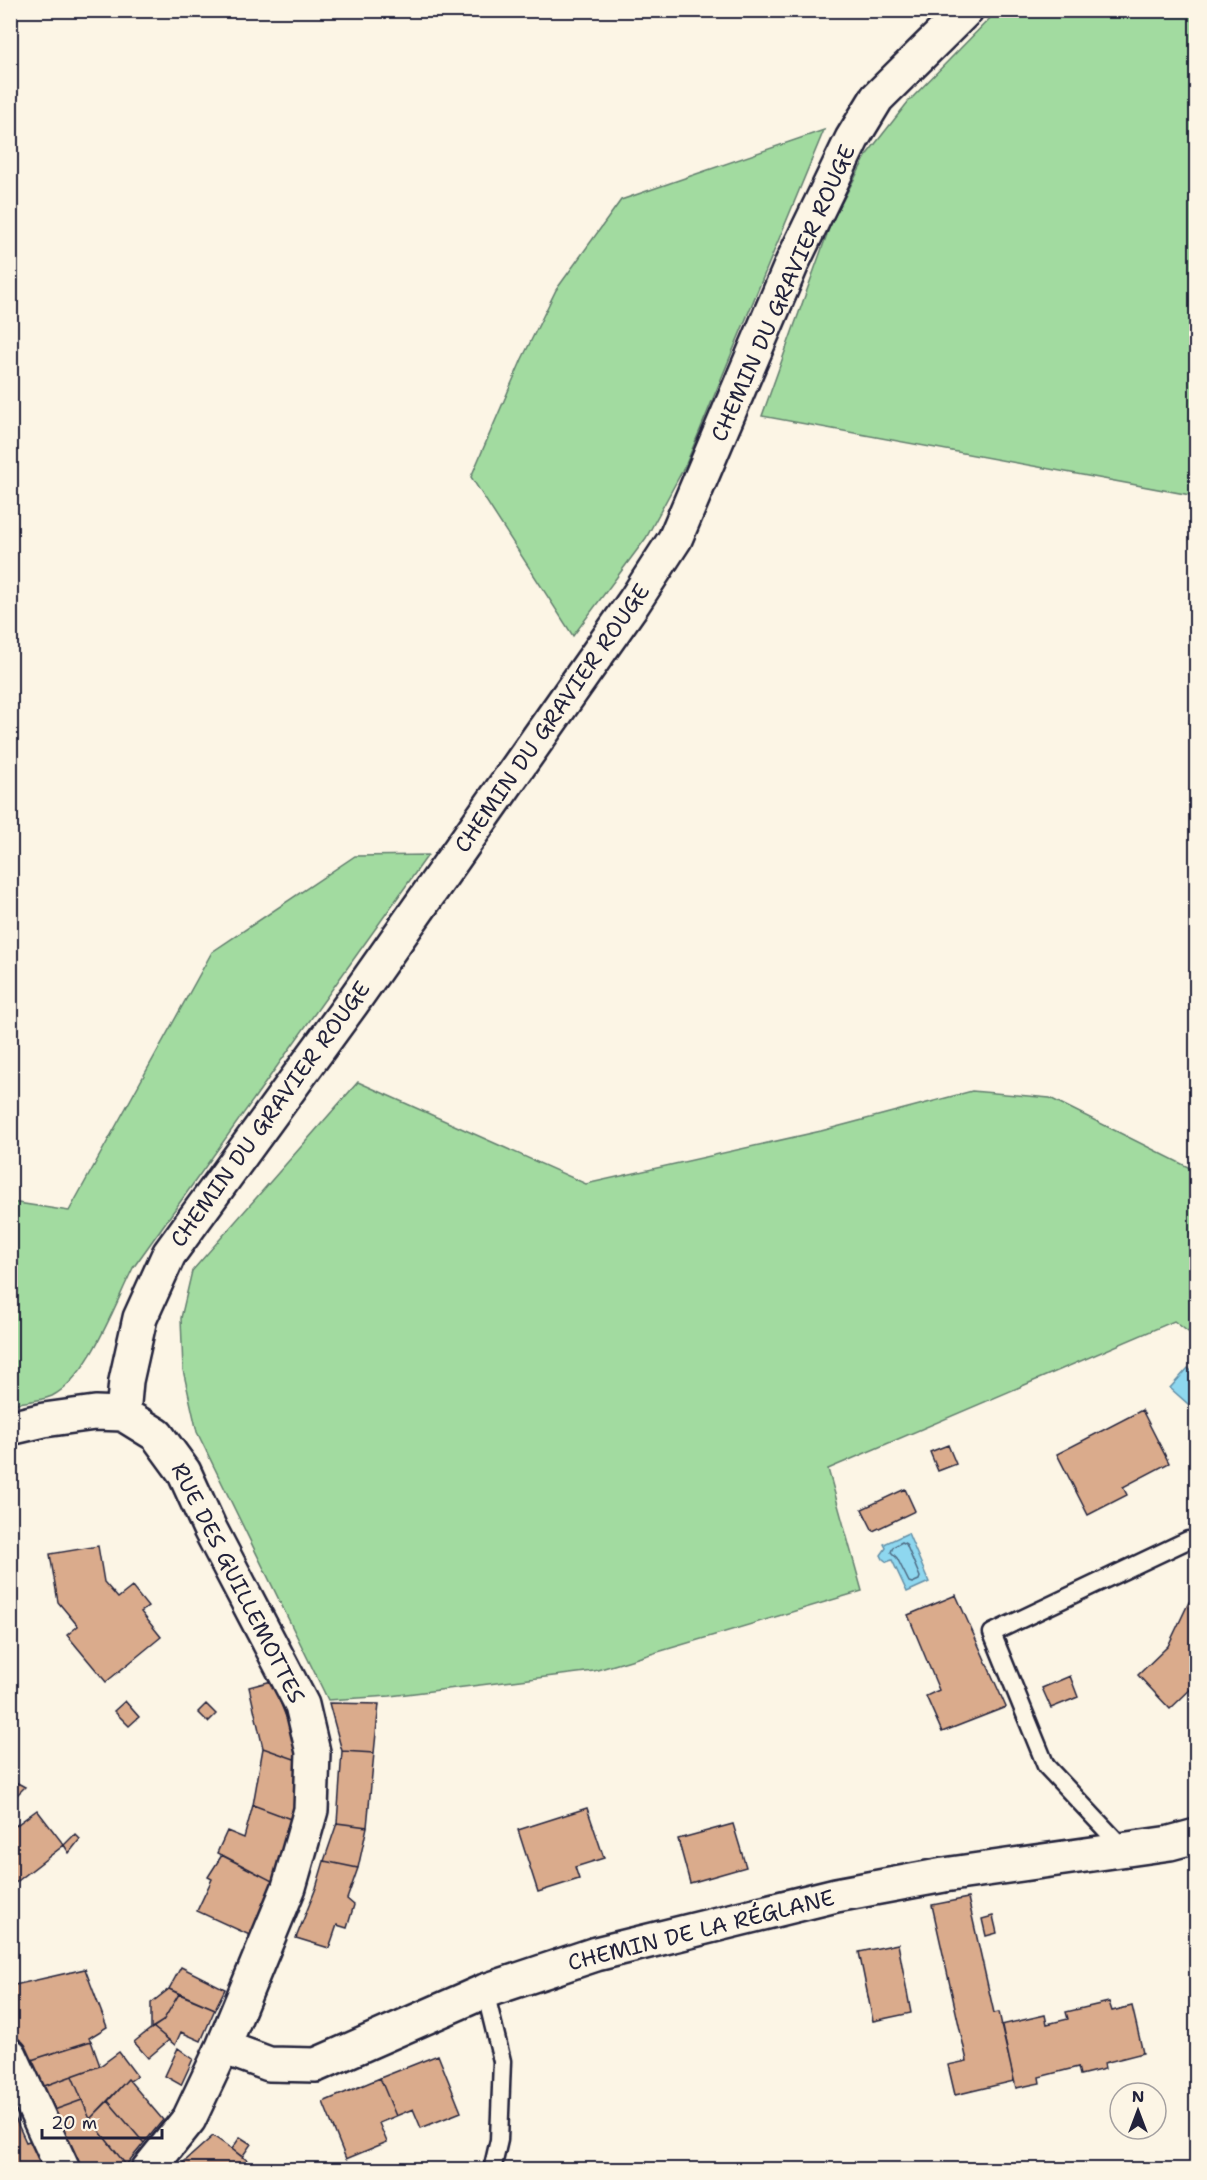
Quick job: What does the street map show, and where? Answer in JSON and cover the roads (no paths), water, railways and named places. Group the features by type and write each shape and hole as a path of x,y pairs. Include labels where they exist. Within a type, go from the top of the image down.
{"street":[{"name":"CHEMIN DU GRAVIER ROUGE","path":"123,1414 126,1381 140,1318 169,1254 352,1003 627,612 675,539 793,261 852,139 877,98 966,10"},
{"path":"10,1428 85,1414 123,1414"},
{"name":"RUE DES GUILLEMOTTES","path":"123,1414 157,1435 184,1472 210,1529 302,1705 313,1752 311,1810 288,1887 223,2047 189,2119 148,2169"},
{"name":"CHEMIN DE LA RÉGLANE","path":"223,2047 269,2064 316,2065 485,1991 596,1954 836,1895 944,1875 1170,1843 1197,1836"},
{"path":"10,2055 63,2169"}],"lane":[{"path":"1124,1849 1046,1766 992,1634 1188,1540"},
{"path":"485,1991 502,2061 499,2140 492,2169"}],"water":[{"path":"1188,1368 1196,1376 1196,1411 1170,1388"},
{"path":"908,1533 929,1582 907,1592 892,1560 887,1562 881,1555 886,1548 884,1544"}]}
